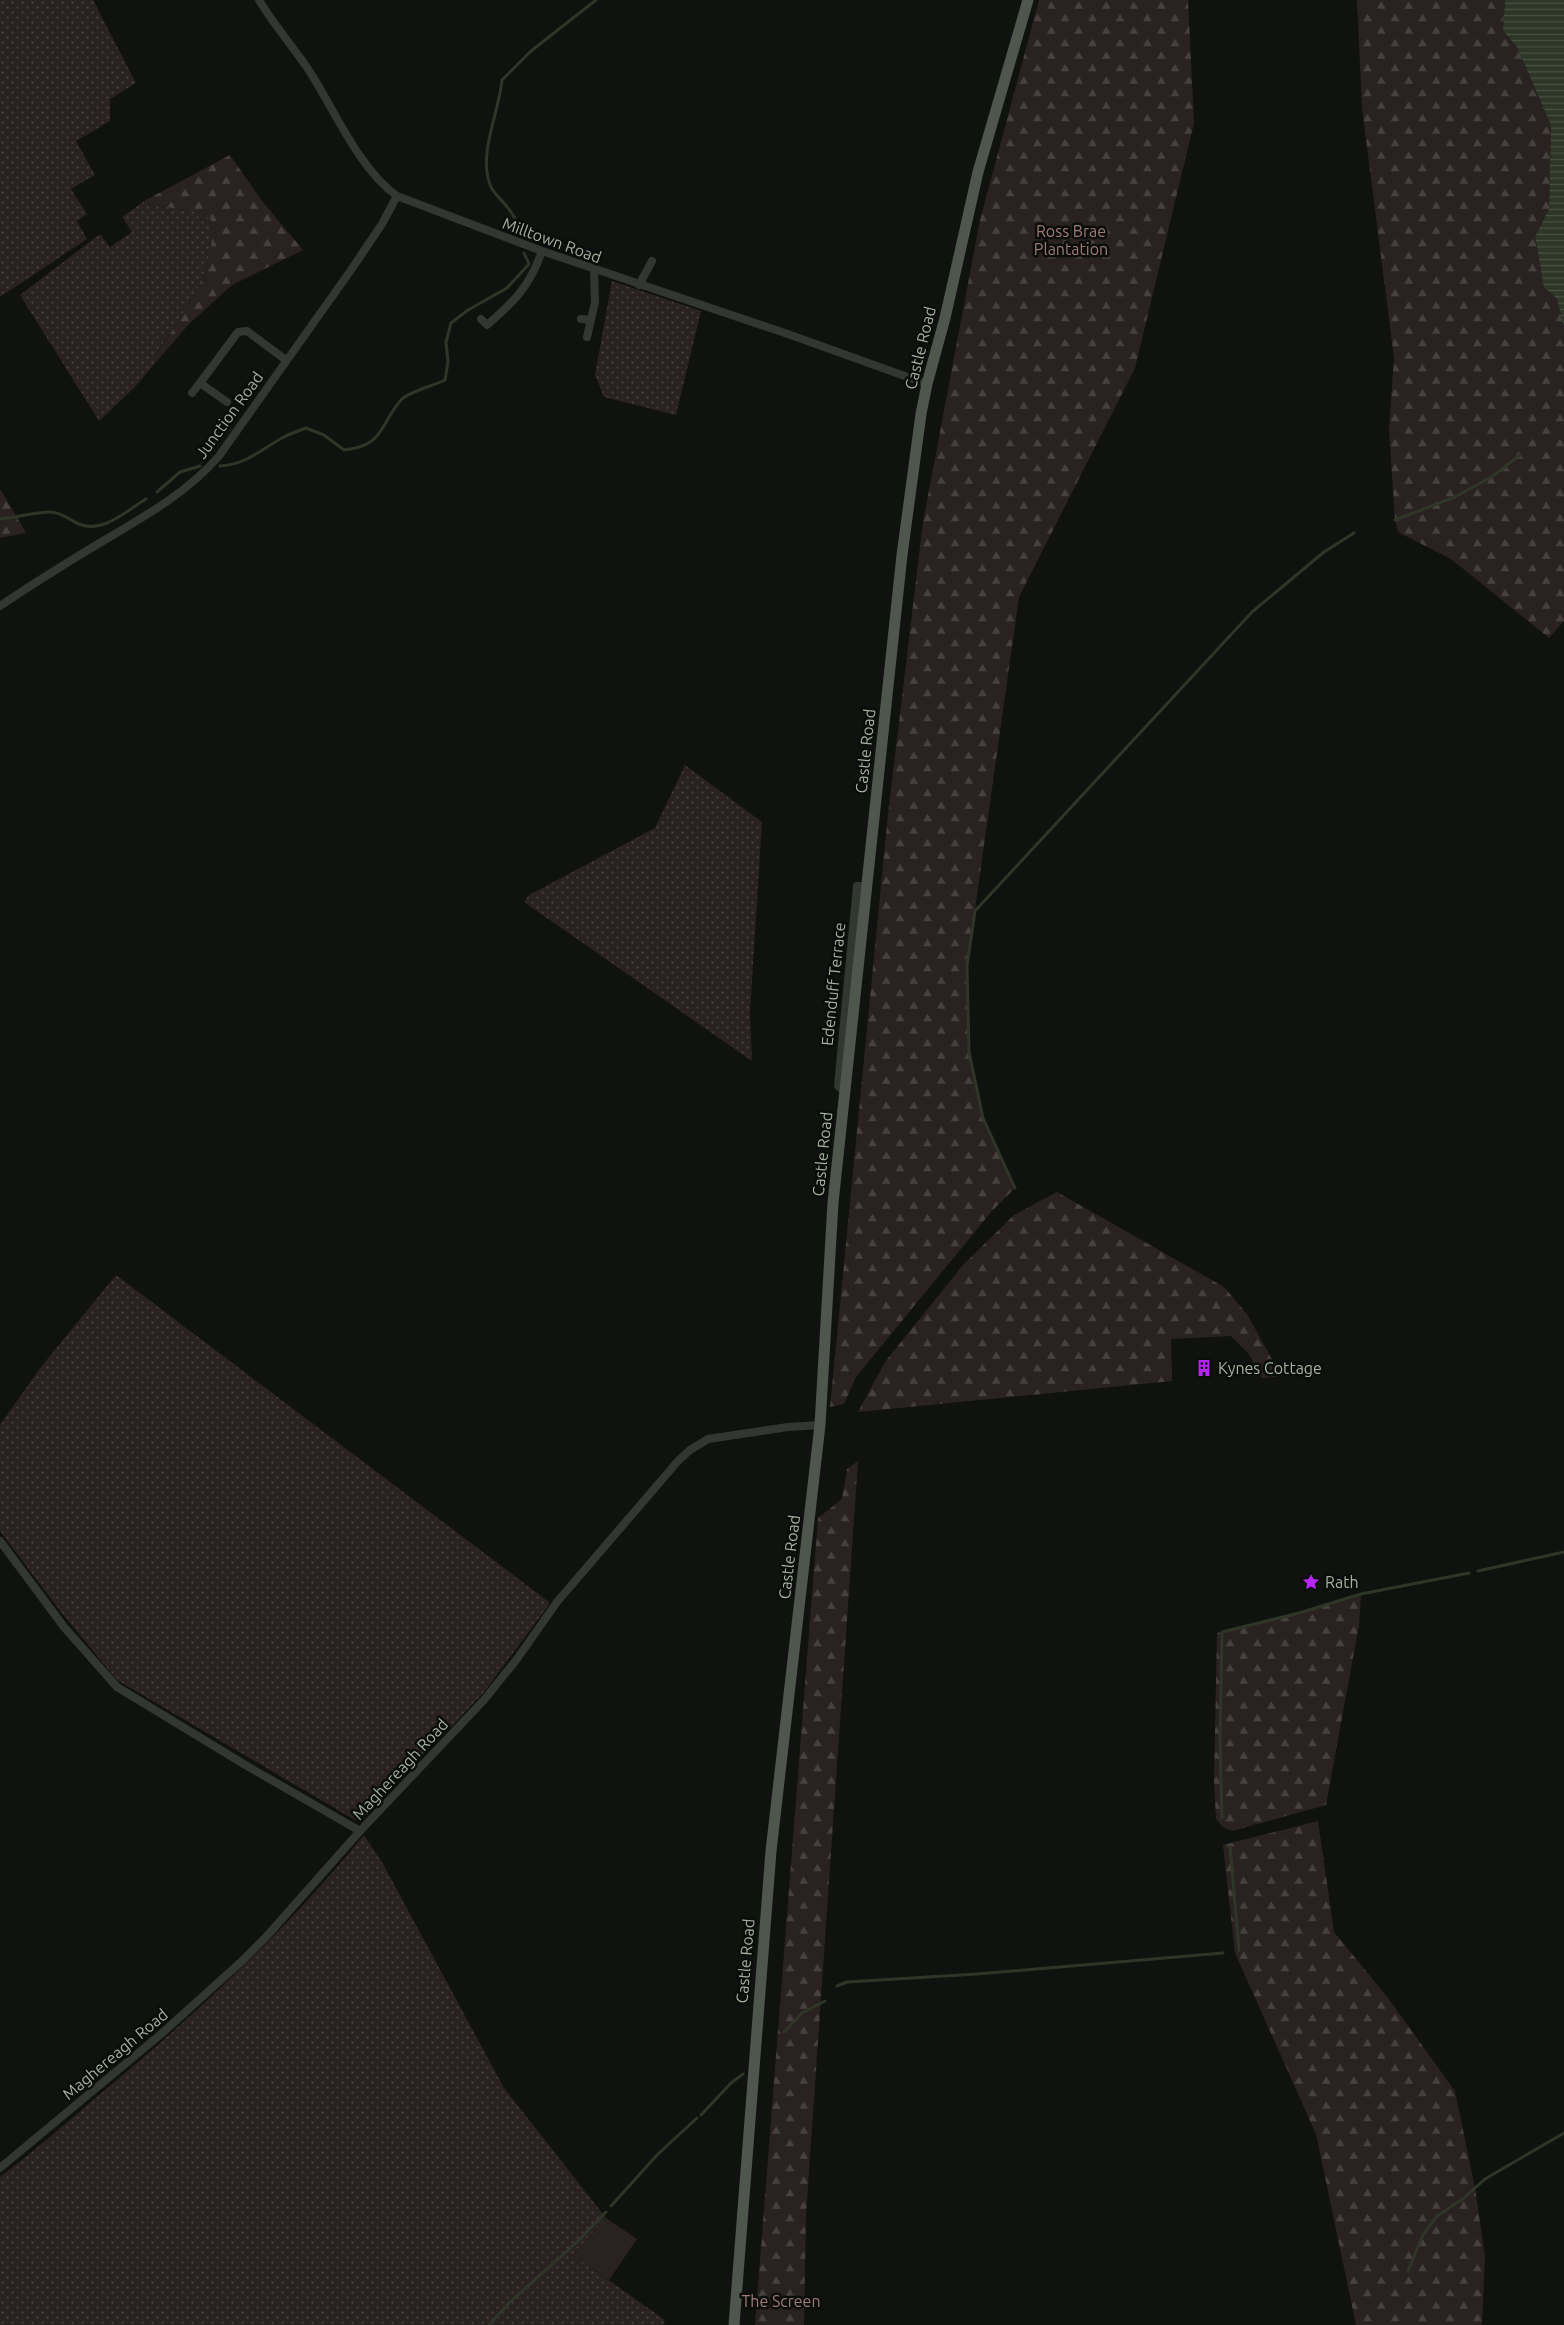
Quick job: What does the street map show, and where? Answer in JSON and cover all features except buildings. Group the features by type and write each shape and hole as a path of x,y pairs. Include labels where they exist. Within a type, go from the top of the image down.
{"main road":[{"name":"Castle Road","path":"734,2325 771,1852 820,1425 833,1203 845,1091 849,1008 858,926 866,886 902,555 921,414 927,384 945,318 978,172 1028,0"}],"street":[{"name":"Milltown Road","path":"259,0 300,57 368,167 388,190 397,196 542,252 785,333 927,384"},
{"name":"Junction Road","path":"0,606 41,578 179,494 202,476 219,456 351,270 382,224 397,196"},
{"path":"481,319 487,325 521,292 535,271 542,252"},
{"path":"639,285 652,261"},
{"path":"586,337 595,302 594,269"},
{"path":"581,319 591,320"},
{"path":"192,393 235,334 242,330 247,331 286,360"},
{"path":"200,383 227,402"},
{"name":"Maghereagh Road","path":"0,2168 160,2035 242,1961 296,1904 360,1831 484,1700 517,1659 558,1602 678,1461 690,1450 708,1439 788,1427 820,1425"},
{"path":"0,1541 64,1627 117,1687 247,1766 360,1831"}],"green space":[{"path":"0,0 93,0 136,83 110,99 110,121 76,141 95,175 71,189 87,214 77,221 87,239 0,297"},
{"name":"Ross Brae Plantation","path":"1039,0 1188,0 1194,123 1135,368 1019,597 967,966 969,1052 983,1118 1015,1188 991,1212 856,1377 844,1404 830,1407 888,814 923,522 980,220"},
{"path":"1357,0 1505,0 1503,31 1517,47 1551,125 1549,209 1535,238 1544,287 1557,299 1564,328 1564,621 1549,638 1451,559 1398,532 1395,520 1389,429 1394,358 1362,108"},
{"path":"230,155 262,201 303,250 232,285 189,324 157,361 155,356 186,309 203,275 212,239 211,220 202,213 149,204 146,200"},
{"path":"146,200 149,204 202,213 211,220 212,239 209,257 196,292 155,355 157,361 135,387 99,421 20,295 100,234 110,247 132,232 122,217"},
{"path":"612,281 701,311 676,415 604,397 595,375"},
{"path":"1,490 26,533 0,538"},
{"path":"685,765 762,822 750,1012 752,1061 524,902 529,895 655,828"},
{"path":"1057,1192 1224,1287 1247,1314 1281,1376 1262,1378 1248,1353 1231,1336 1171,1339 1172,1381 858,1412 885,1362 963,1265 1014,1215"},
{"path":"116,1275 549,1602 548,1606 484,1692 452,1726 355,1820 117,1680 61,1612 0,1531 0,1425 41,1367"},
{"name":"The Screen","path":"858,1461 806,2215 804,2325 755,2325 818,1518 842,1499 847,1469"},
{"path":"1361,1594 1359,1625 1326,1805 1232,1831 1223,1827 1216,1819 1214,1781 1217,1633 1299,1613"},
{"path":"1318,1821 1334,1932 1388,1998 1455,2091 1475,2188 1485,2256 1482,2325 1356,2325 1316,2134 1235,1953 1223,1845"},
{"path":"364,1835 383,1864 504,2088 606,2218 573,2255 665,2320 663,2325 0,2325 0,2177 63,2126 204,2004 303,1905"},
{"path":"606,2218 637,2239 609,2280 573,2255"}],"shaded area":[{"path":"1505,0 1564,0 1564,328 1557,299 1544,287 1535,237 1549,209 1551,125 1517,47 1503,31"}],"waterway":[{"path":"522,236 512,214 491,187 487,175 486,162 490,134 502,80 531,51 596,0"},
{"path":"220,466 238,463 276,441 306,428 324,435 344,450 368,444 381,432 402,399 445,380 448,362 446,342 451,323 468,310 507,288 529,264 524,253"},
{"path":"1395,520 1455,497 1493,476 1520,455"},
{"path":"157,492 180,472 200,466"},
{"path":"0,519 54,512 79,524 97,526 114,520 146,499"},
{"path":"1015,1188 983,1118 969,1052 967,966 975,911 1252,612 1324,552 1354,533"},
{"path":"1478,1571 1564,1552"},
{"path":"1222,1818 1220,1742 1222,1632 1299,1613 1361,1594 1469,1573"},
{"path":"1230,1847 1239,1950"},
{"path":"837,1986 847,1982 977,1974 1223,1953"},
{"path":"784,2032 802,2013 825,2001"},
{"path":"701,2115 731,2083 743,2074"},
{"path":"611,2206 658,2154 697,2118"},
{"path":"1408,2271 1423,2235 1437,2216 1464,2198 1485,2179 1564,2133"},
{"path":"489,2325 510,2302 578,2241 606,2212"}],"place":[{"name":"Kynes Cottage","path":"1204,1368"},
{"name":"Rath","path":"1311,1582"}]}
